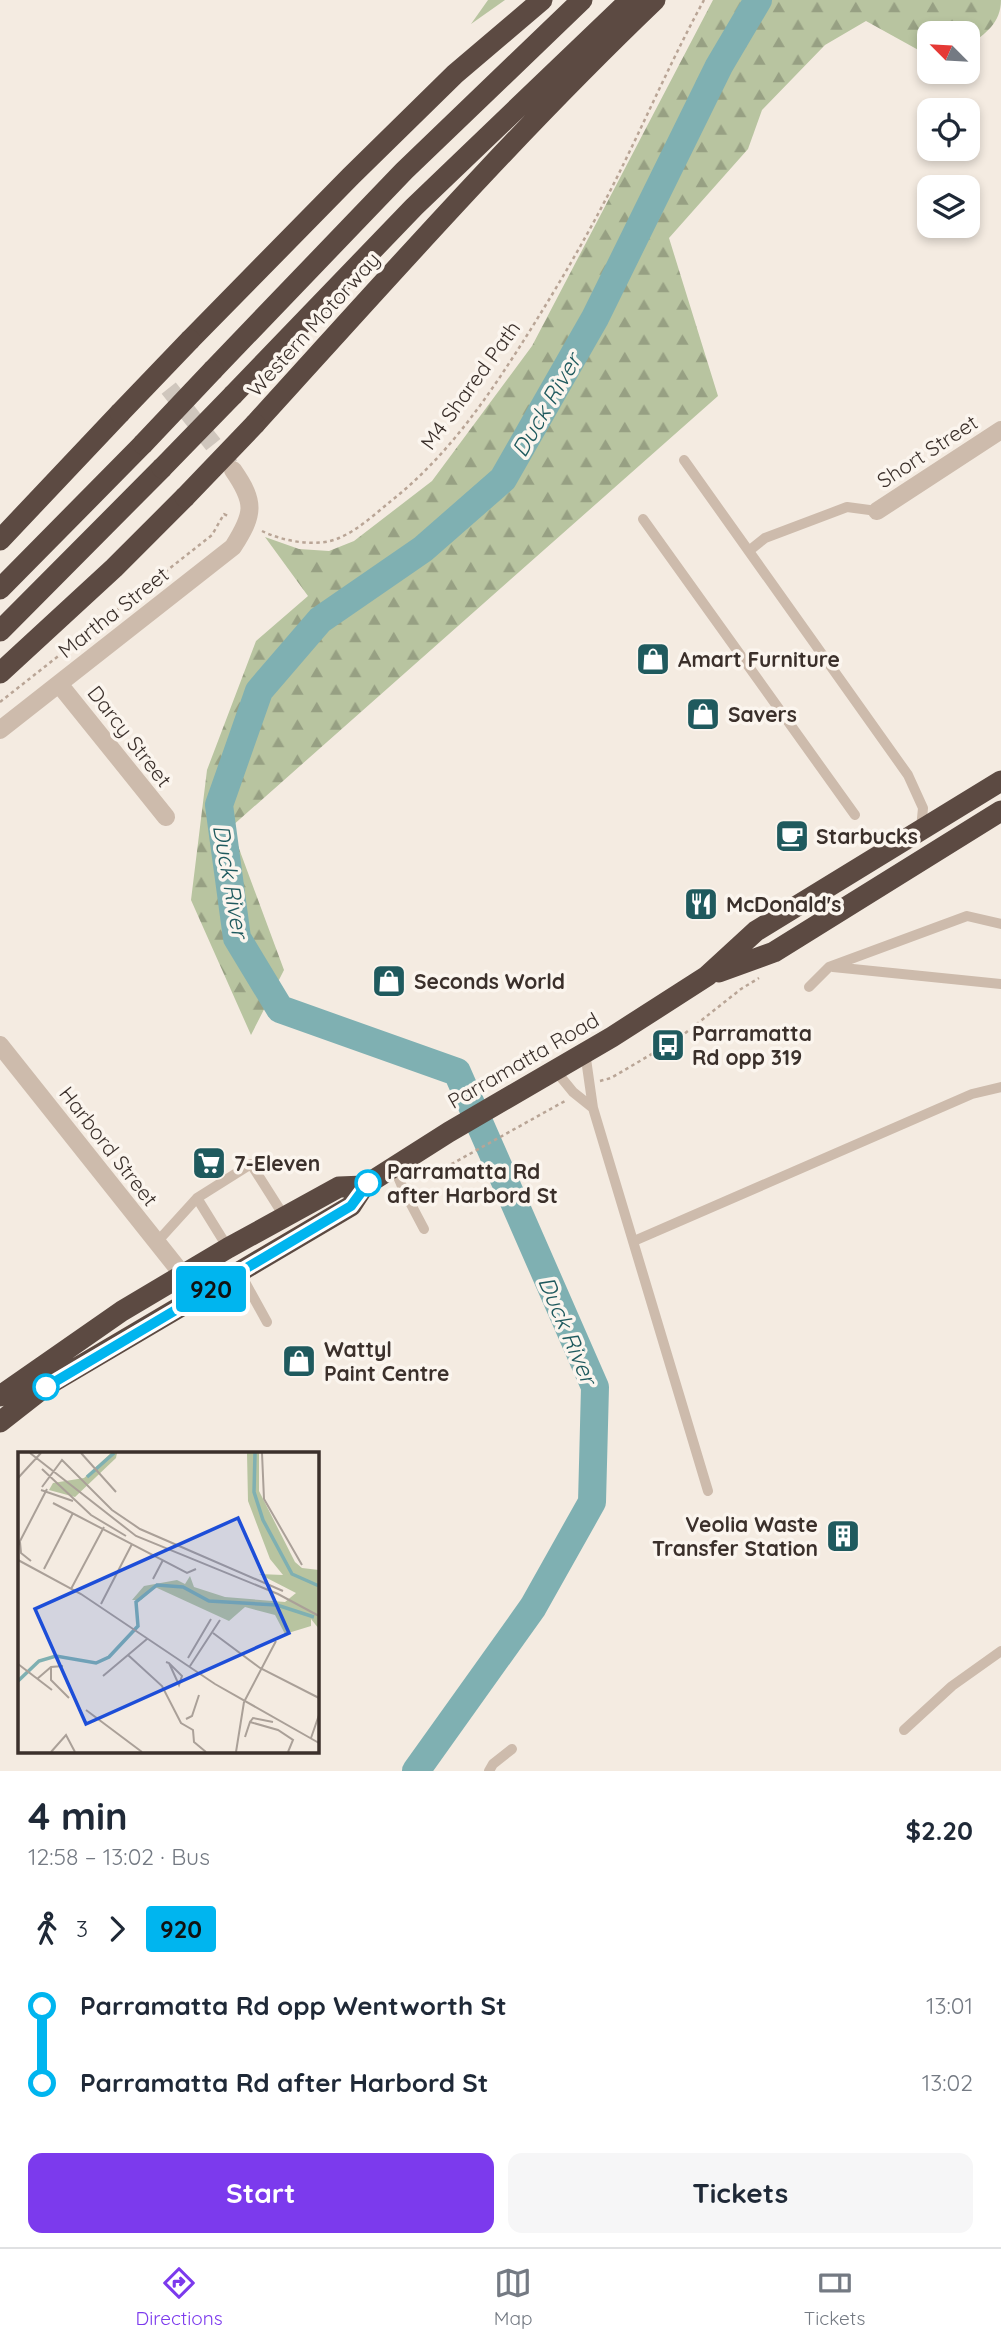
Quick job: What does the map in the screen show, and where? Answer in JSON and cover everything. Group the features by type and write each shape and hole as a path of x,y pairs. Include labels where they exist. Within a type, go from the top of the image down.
{"highway":[{"path":"0,540 351,176 455,74 542,0"},
{"name":"Western Motorway","path":"0,589 143,444 404,170 582,0"},
{"name":"Western Motorway","path":"0,631 233,396 414,207 630,0"},
{"name":"Western Motorway","path":"0,673 114,568 185,497 577,75 655,0"},
{"name":"Parramatta Road","path":"0,1422 46,1387 351,1206 364,1186 707,976 756,931 1001,781"},
{"name":"Parramatta Road","path":"707,976 774,951 1001,811"},
{"name":"Parramatta Road","path":"0,1396 122,1311 228,1248 339,1187 364,1186"}],"street":[{"name":"Short Street","path":"877,511 1001,430"},
{"path":"233,470 250,497 246,524"},
{"name":"Martha Street","path":"0,730 233,547 246,524"},
{"name":"Darcy Street","path":"59,684 166,817"},
{"name":"Harbord Street","path":"0,1045 183,1275"}],"lane":[{"path":"684,460 908,775 923,808 921,829"},
{"path":"750,550 765,538 847,507 877,511"},
{"path":"643,519 855,815"},
{"path":"809,987 829,967 967,916 1001,924"},
{"path":"829,967 1001,984"},
{"path":"585,1052 593,1108 709,1491"},
{"path":"555,1070 573,1092 593,1108"},
{"path":"634,1241 972,1094 1001,1087"},
{"path":"157,1242 197,1198 251,1164 284,1216"},
{"path":"394,1167 424,1229"},
{"path":"197,1198 228,1248"},
{"path":"240,1273 267,1322"},
{"path":"904,1730 951,1686 1001,1651"},
{"path":"489,1771 493,1763 512,1749"}],"path":[{"name":"M4 Shared Path","path":"0,702 212,535 224,514 275,538 313,543 338,539 419,480 451,445 493,389 566,273 608,195 675,54 704,0"},
{"path":"439,1171 540,1116"}],"green space":[{"path":"488,0 505,0 471,24"},
{"path":"713,0 1001,0 995,21 980,37 980,21 917,21 917,49 866,21 825,45 762,110 748,149 669,238 718,396 231,827 284,970 251,1035 191,900 207,770 256,641 308,596 265,537 299,549 329,551 354,541 432,481 532,346"}],"waterway":[{"name":"Duck River","path":"416,1771 533,1607 592,1502 595,1387 457,1072 280,1009 237,938 219,805 259,691 320,620 423,549 503,479 595,318 719,66 758,0"}],"tunnel":[{"path":"152,367 231,467"}],"bus line":[{"name":"920","path":"46,1387 351,1206 368,1183"}],"place":[{"name":"Amart Furniture","path":"653,659"},
{"name":"Savers","path":"703,714"},
{"name":"Starbucks","path":"792,836"},
{"name":"McDonald's","path":"701,904"},
{"name":"Seconds World","path":"389,981"},
{"name":"Parramatta Rd opp 319","path":"668,1045"},
{"name":"7-Eleven","path":"209,1163"},
{"name":"Parramatta Rd after Harbord St","path":"368,1183"},
{"name":"Wattyl Paint Centre","path":"299,1361"},
{"name":"Veolia Waste Transfer Station","path":"843,1536"}]}
